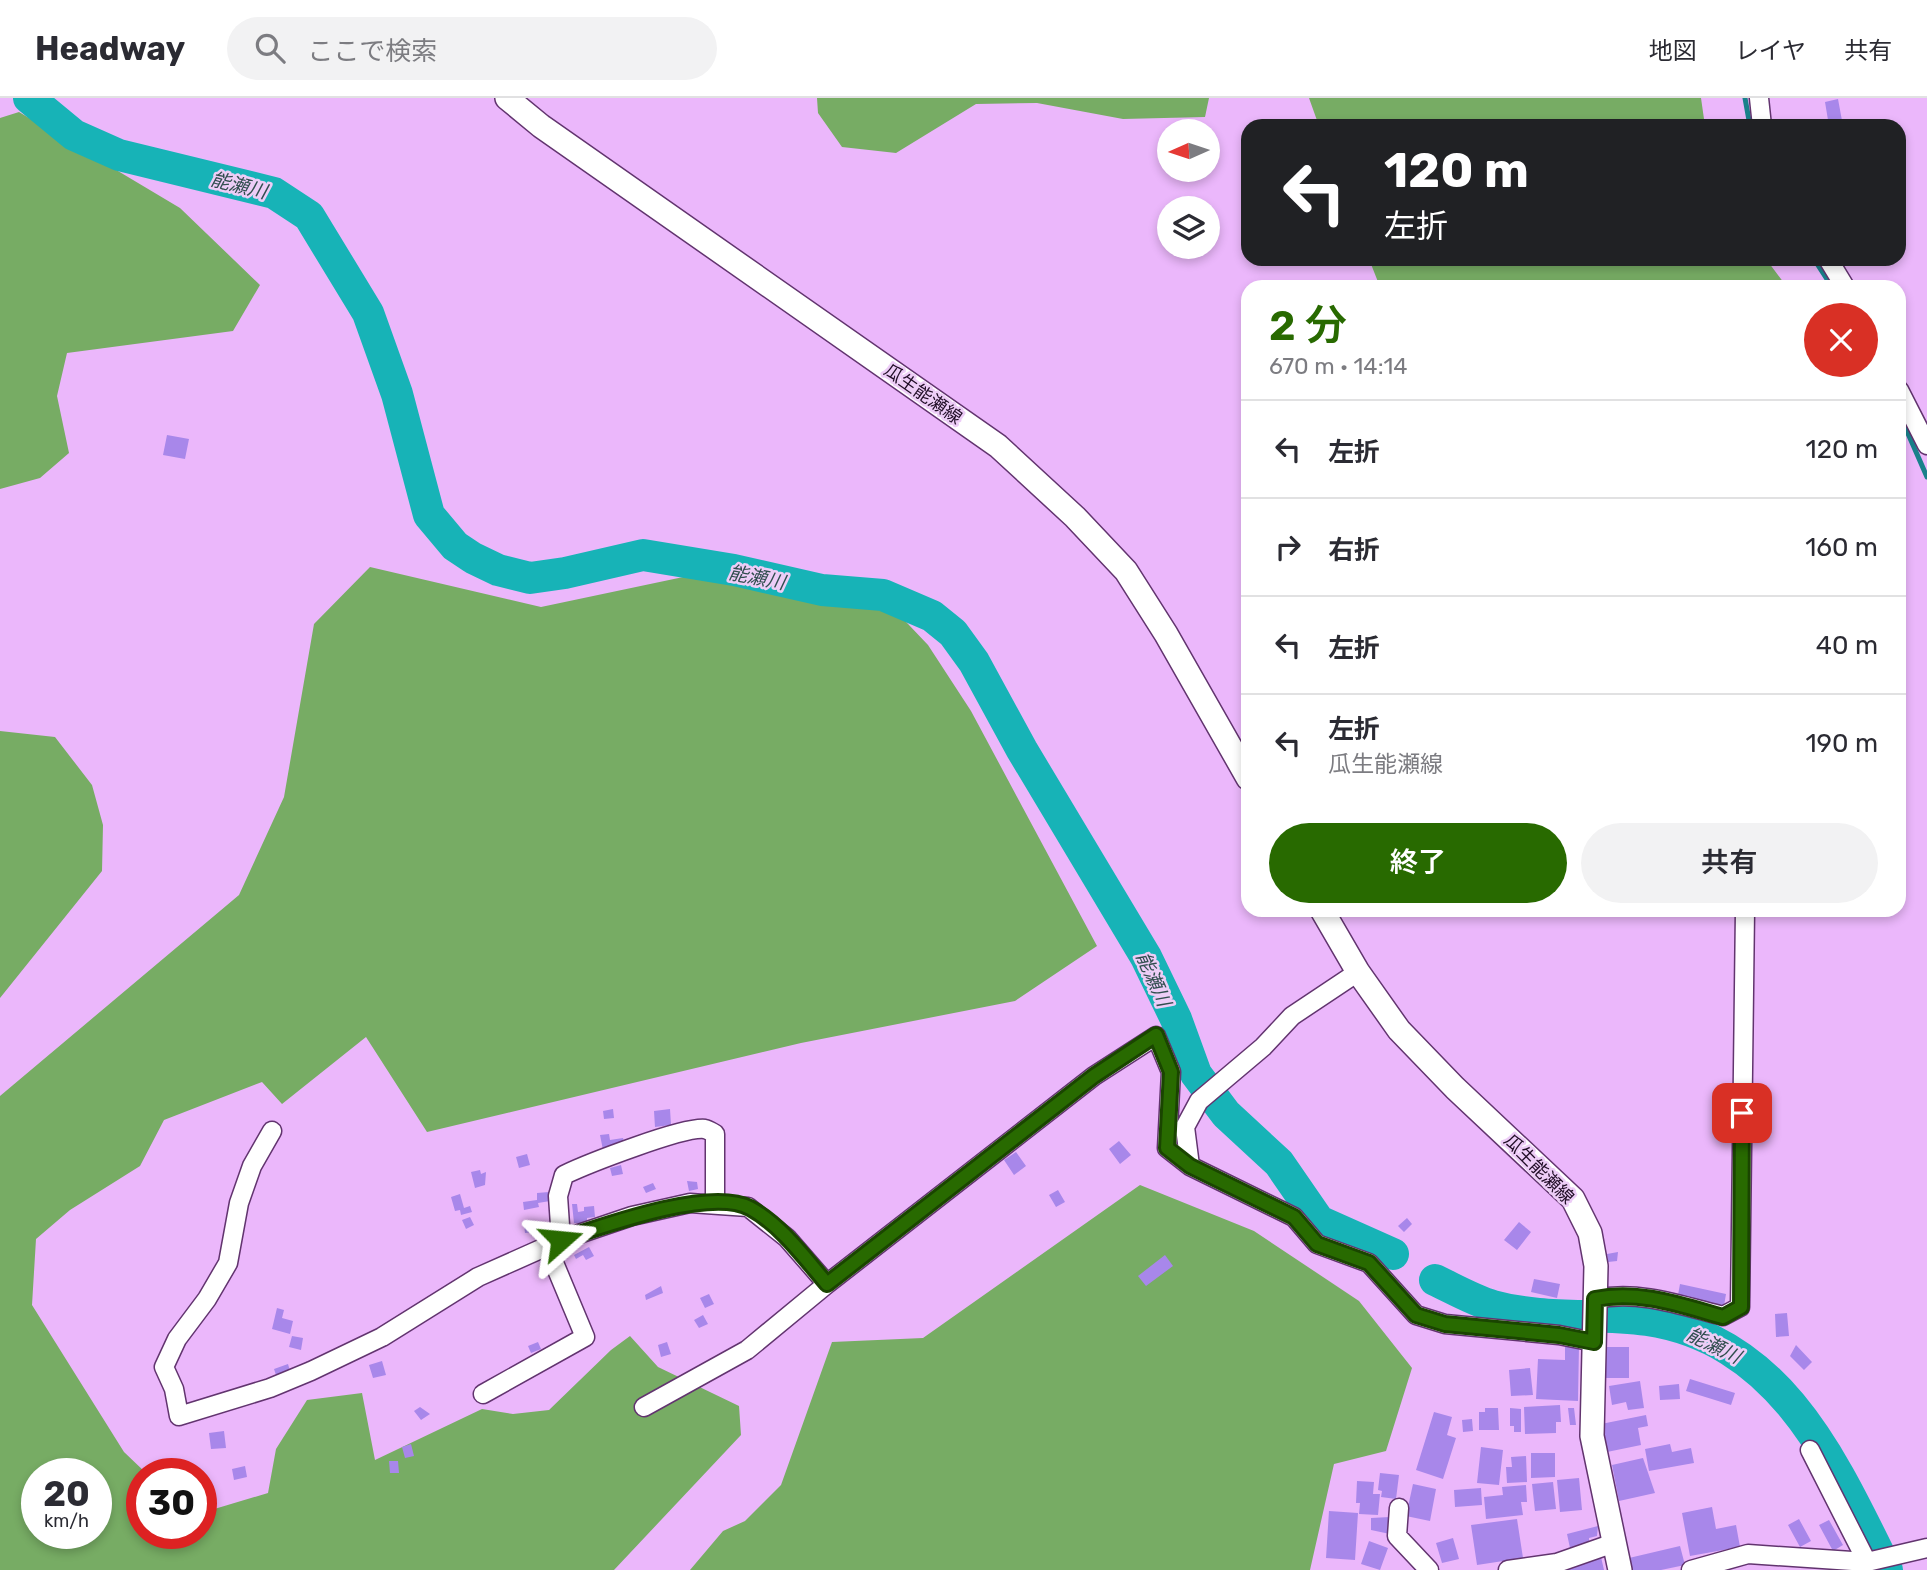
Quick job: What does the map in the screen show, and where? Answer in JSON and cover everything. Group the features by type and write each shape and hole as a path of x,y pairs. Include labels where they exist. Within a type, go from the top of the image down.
{"main road":[{"name":"瓜生能瀬線","path":"507,98 541,126 998,446 1075,517 1126,571 1166,634 1241,766"},
{"name":"瓜生能瀬線","path":"1326,917 1358,972 1399,1030 1455,1088 1573,1199 1590,1233 1596,1266 1592,1436 1620,1570"}],"street":[{"path":"1759,98 1761,119"},
{"path":"1906,404 1927,445"},
{"path":"1595,1299 1614,1295 1650,1297 1723,1317 1741,1307 1745,917"},
{"path":"1190,1166 1185,1127 1199,1101 1263,1046 1292,1016 1358,972"},
{"path":"645,1407 747,1350 827,1284 1094,1076 1156,1035 1171,1072 1167,1148 1190,1166 1294,1217 1317,1244 1369,1263 1416,1315 1445,1324 1559,1335 1594,1342"},
{"path":"483,1394 585,1337 554,1243 558,1196 564,1175 597,1160 668,1136 706,1129 715,1134 715,1204"},
{"path":"272,1131 252,1166 239,1203 228,1263 207,1299 177,1339 164,1367 174,1389 178,1416 270,1388 311,1371 382,1337 478,1277 554,1243 632,1216 690,1203 748,1207 788,1238 827,1284"},
{"path":"1810,1450 1867,1562"},
{"path":"1399,1508 1397,1536 1429,1570"},
{"path":"1508,1570 1557,1563 1614,1543"},
{"path":"1691,1570 1757,1562 1867,1562 1919,1550"}],"green space":[{"path":"817,98 1209,98 1205,117 1123,119 1037,103 976,104 896,153 842,147 818,113"},
{"path":"1309,98 1701,98 1704,119 1316,119"},
{"path":"19,112 180,208 260,285 233,331 67,353 57,396 69,453 40,478 0,489 0,118"},
{"path":"1372,266 1771,266 1782,280 1377,280"},
{"path":"370,567 541,607 726,568 890,605 928,645 971,711 1097,946 1015,1001 801,1043 427,1132 366,1037 282,1104 262,1082 164,1120 140,1166 70,1210 36,1239 32,1305 130,1458 126,1458 126,1549 217,1549 217,1508 268,1493 276,1449 307,1400 362,1393 375,1460 482,1409 513,1414 549,1410 611,1350 630,1336 658,1367 739,1406 741,1435 614,1570 0,1570 0,1096 239,895 284,797 314,624"},
{"path":"0,731 55,737 92,785 103,825 102,871 0,998"},
{"path":"1140,1185 1254,1231 1359,1301 1412,1368 1386,1451 1334,1464 1310,1570 690,1570 723,1531 745,1521 781,1485 832,1342 923,1338"}],"building":[{"path":"1838,99 1842,119 1828,119 1825,102"},
{"path":"167,435 189,439 185,459 163,455"},
{"path":"613,1109 614,1118 604,1119 603,1111"},
{"path":"670,1109 671,1125 655,1127 654,1111"},
{"path":"609,1134 610,1140 623,1138 625,1146 603,1150 600,1135"},
{"path":"1119,1141 1131,1155 1120,1164 1109,1149"},
{"path":"1016,1152 1026,1166 1014,1175 1004,1160"},
{"path":"527,1154 530,1165 519,1168 516,1157"},
{"path":"621,1165 623,1174 612,1176 610,1168"},
{"path":"480,1170 481,1174 486,1172 485,1185 475,1188 471,1172"},
{"path":"687,1181 697,1182 698,1189 689,1191"},
{"path":"653,1183 656,1189 646,1193 643,1187"},
{"path":"1058,1190 1065,1202 1056,1207 1049,1195"},
{"path":"549,1192 550,1201 524,1210 523,1202 537,1200 537,1193"},
{"path":"460,1194 464,1208 470,1206 472,1212 461,1215 460,1210 455,1211 451,1197"},
{"path":"572,1204 577,1204 578,1212 584,1211 584,1207 594,1206 595,1217 587,1218 587,1223 574,1223"},
{"path":"470,1217 474,1225 466,1229 462,1220"},
{"path":"1407,1218 1412,1224 1404,1232 1398,1226"},
{"path":"1519,1222 1531,1232 1517,1250 1504,1240"},
{"path":"536,1223 537,1232 525,1233 524,1225"},
{"path":"589,1247 594,1256 586,1260 583,1255 576,1259 574,1255"},
{"path":"1618,1252 1617,1261 1608,1262 1607,1254"},
{"path":"1165,1255 1173,1266 1146,1286 1138,1276"},
{"path":"1534,1279 1560,1284 1557,1298 1531,1292"},
{"path":"1680,1284 1726,1294 1724,1306 1678,1295"},
{"path":"661,1286 663,1293 646,1300 645,1295"},
{"path":"709,1294 714,1304 705,1308 700,1298"},
{"path":"277,1308 284,1310 282,1318 293,1321 290,1334 272,1329"},
{"path":"1787,1313 1789,1336 1776,1337 1775,1314"},
{"path":"703,1315 708,1324 699,1328 694,1320"},
{"path":"292,1336 303,1338 301,1350 289,1347"},
{"path":"538,1342 541,1349 531,1353 528,1346"},
{"path":"667,1342 671,1354 661,1357 658,1345"},
{"path":"1796,1345 1812,1362 1804,1370 1790,1356"},
{"path":"1565,1346 1579,1346 1578,1401 1536,1399 1538,1359 1565,1360"},
{"path":"1606,1347 1629,1347 1629,1378 1606,1378"},
{"path":"382,1361 386,1375 373,1378 369,1365"},
{"path":"288,1364 290,1371 276,1375 274,1369"},
{"path":"1530,1368 1533,1395 1511,1396 1509,1370"},
{"path":"1690,1379 1735,1393 1731,1405 1686,1391"},
{"path":"1640,1381 1644,1408 1628,1410 1626,1402 1612,1405 1609,1386"},
{"path":"1679,1384 1680,1399 1660,1400 1659,1386"},
{"path":"1560,1405 1561,1422 1556,1422 1556,1433 1525,1434 1524,1407"},
{"path":"420,1407 430,1414 421,1420 414,1411"},
{"path":"1485,1408 1498,1408 1499,1430 1479,1430 1479,1412 1485,1412"},
{"path":"1510,1408 1521,1409 1521,1432 1514,1432 1514,1426 1510,1426"},
{"path":"1568,1408 1574,1408 1576,1425 1570,1425"},
{"path":"1434,1412 1452,1417 1447,1435 1456,1438 1443,1479 1416,1470"},
{"path":"1646,1415 1648,1426 1638,1428 1641,1445 1607,1452 1601,1424"},
{"path":"1472,1419 1473,1431 1463,1432 1462,1420"},
{"path":"224,1431 226,1448 211,1449 209,1433"},
{"path":"411,1444 414,1456 405,1458 402,1447"},
{"path":"1670,1444 1672,1452 1691,1448 1694,1463 1649,1471 1645,1449"},
{"path":"1481,1447 1503,1450 1499,1485 1477,1483"},
{"path":"1531,1453 1555,1453 1555,1477 1531,1478"},
{"path":"1526,1456 1527,1482 1507,1483 1506,1467 1512,1467 1511,1457"},
{"path":"1643,1458 1655,1493 1619,1501 1612,1465"},
{"path":"389,1461 398,1461 399,1473 390,1473"},
{"path":"245,1466 247,1477 234,1480 232,1469"},
{"path":"1380,1473 1399,1475 1396,1499 1381,1497 1382,1491 1378,1490"},
{"path":"1579,1478 1582,1510 1560,1512 1557,1480"},
{"path":"1357,1481 1374,1482 1373,1494 1380,1494 1378,1515 1359,1514 1360,1503 1356,1503"},
{"path":"1553,1482 1556,1509 1535,1511 1532,1484"},
{"path":"1413,1484 1436,1489 1430,1521 1406,1516"},
{"path":"1526,1485 1527,1502 1521,1502 1523,1515 1486,1519 1484,1497 1503,1495 1502,1487"},
{"path":"1481,1488 1482,1505 1455,1507 1454,1490"},
{"path":"1712,1507 1716,1529 1736,1525 1740,1547 1690,1556 1682,1513"},
{"path":"1329,1511 1358,1513 1355,1560 1326,1558"},
{"path":"1390,1517 1390,1534 1371,1530 1371,1518"},
{"path":"1517,1519 1523,1558 1477,1565 1471,1525"},
{"path":"1799,1519 1811,1541 1800,1547 1788,1525"},
{"path":"1829,1520 1843,1545 1833,1551 1819,1525"},
{"path":"1598,1526 1597,1536 1589,1538 1589,1543 1570,1548 1567,1534"},
{"path":"1453,1538 1459,1559 1442,1563 1436,1543"},
{"path":"1369,1541 1388,1548 1380,1570 1361,1564"},
{"path":"1680,1546 1685,1565 1661,1570 1632,1570 1629,1558"},
{"path":"1601,1557 1604,1570 1564,1570 1563,1566"}],"waterway":[{"name":"能瀬川","path":"29,98 74,135 119,155 274,193 309,216 368,313 397,394 429,515 455,546 473,558 498,570 530,578 643,555 734,570 822,590 883,595 932,616 953,633 974,662 1022,750 1146,957 1176,1019 1196,1074 1226,1114 1279,1163 1319,1221 1393,1254"},
{"path":"1745,98 1749,119"},
{"path":"1818,266 1828,280"},
{"path":"1906,429 1927,477"},
{"name":"能瀬川","path":"1435,1280 1493,1306 1550,1315 1647,1320 1694,1332 1734,1352 1768,1380 1797,1412 1823,1449 1887,1570"}],"route":[{"path":"561,1240 632,1216 690,1203 748,1207 788,1238 827,1284 1094,1076 1156,1035 1171,1072 1167,1148 1190,1166 1294,1217 1317,1244 1369,1263 1416,1315 1445,1324 1559,1335 1594,1342 1595,1299 1614,1295 1650,1297 1723,1317 1741,1307 1742,1113"}]}
